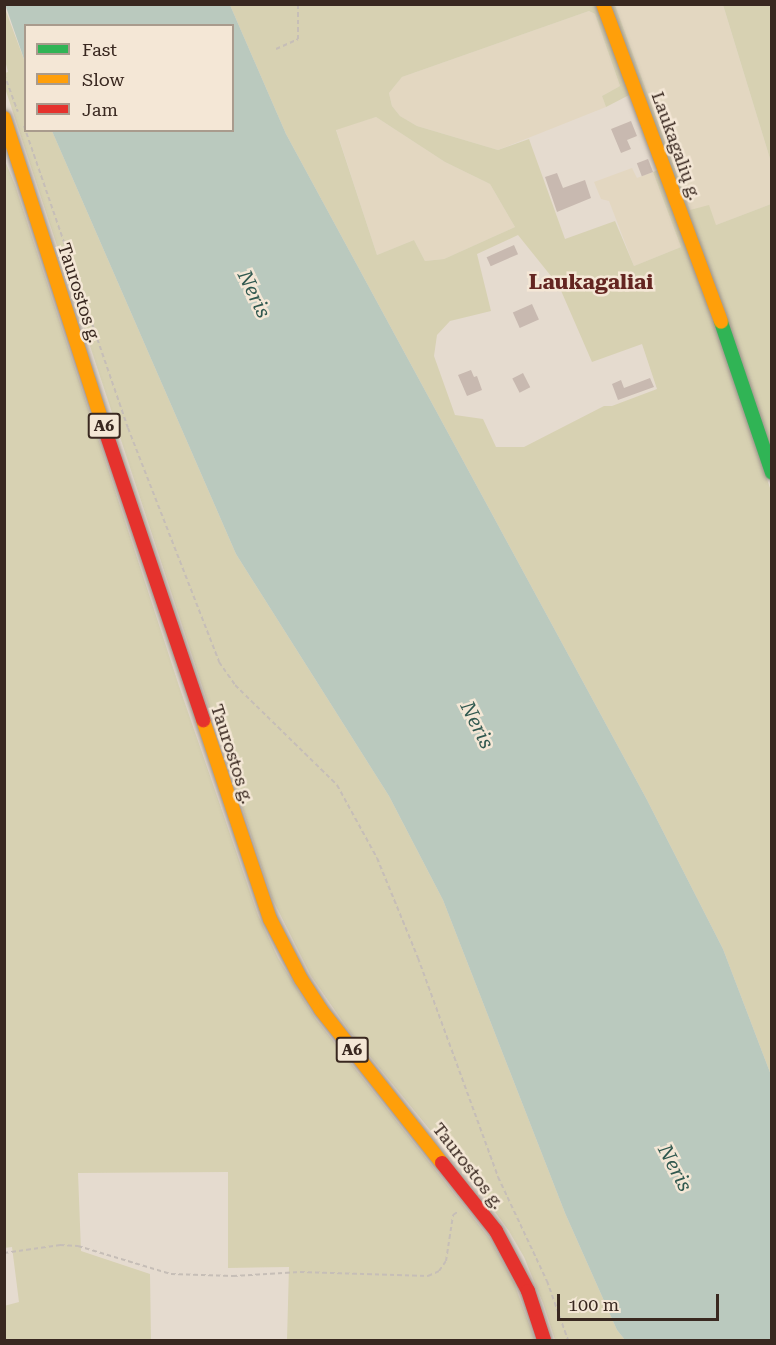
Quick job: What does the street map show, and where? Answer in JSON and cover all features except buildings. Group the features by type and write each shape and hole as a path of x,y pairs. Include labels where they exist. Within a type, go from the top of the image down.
{"main road":[{"name":"Laukagalių g.","path":"603,4 714,300 771,472"},
{"name":"Taurostos g.","path":"4,118 90,385 270,919 301,979 321,1010 475,1201 515,1263 544,1341"}],"path":[{"path":"276,49 298,39 298,4"},
{"path":"4,74 20,116"},
{"path":"25,132 128,428 219,662 235,685 337,785 377,858 418,958 498,1177 548,1281 568,1341"},
{"path":"4,1253 60,1245 78,1246 171,1275 233,1276 300,1272 428,1276 438,1271 446,1261 453,1215 475,1201"}],"shaded area":[{"path":"230,5 599,5 633,93 606,107 602,96 620,86 595,14 589,11 402,77 389,93 392,106 400,116 417,126 498,150 529,139 565,239 615,221 634,266 681,247 653,172 663,168 771,491 771,1075 723,949 646,798 286,134","holes":["376,117 445,162 490,184 515,227 444,259 425,261 414,240 377,255 336,130","518,235 559,286 592,362 642,344 657,389 612,406 604,406 524,447 496,447 483,419 455,415 434,356 437,335 450,321 491,311 477,254"]},
{"path":"606,5 615,5 690,210 709,205 716,225 771,204 771,462"},
{"path":"615,5 723,5 771,162 771,204 716,225 690,211"},
{"path":"723,5 771,5 771,162 724,8"},
{"path":"4,6 24,59 24,132 52,132 236,554 389,796 443,900 565,1213 617,1330 625,1340 555,1340 524,1257 509,1231 476,1186 350,1032 311,976 272,898 5,88 5,73 8,72 5,60"},
{"path":"589,11 595,14 620,86 602,96 606,107 498,150 417,126 400,116 392,106 389,93 402,77"},
{"path":"376,117 445,162 490,184 515,227 444,259 425,261 414,240 377,255 336,129"},
{"path":"5,161 15,185 179,686 258,915 278,958 315,1018 489,1238 514,1283 535,1340 287,1340 289,1267 228,1268 228,1172 78,1173 81,1251 150,1274 151,1340 5,1340 4,1306 19,1302 12,1247 4,1248"},
{"path":"632,168 637,178 653,172 681,247 634,266 609,201 601,199 594,182"}],"water":[{"name":"Neris","path":"5,4 230,5 286,134 646,798 723,949 771,1075 771,1340 625,1340 617,1330 565,1213 443,900 389,796 236,554 52,132 234,132 234,24 24,24 24,59"}],"traffic: fast":[{"path":"721,322 772,473"}],"traffic: slow":[{"path":"603,4 721,322"},
{"path":"4,118 102,421"},
{"path":"203,720 270,919 301,979 321,1010 442,1163"}],"traffic: jam":[{"path":"102,421 203,720"},
{"path":"442,1163 496,1231 528,1291 544,1340"}],"district":[{"name":"Laukagaliai","path":"591,282"}]}
